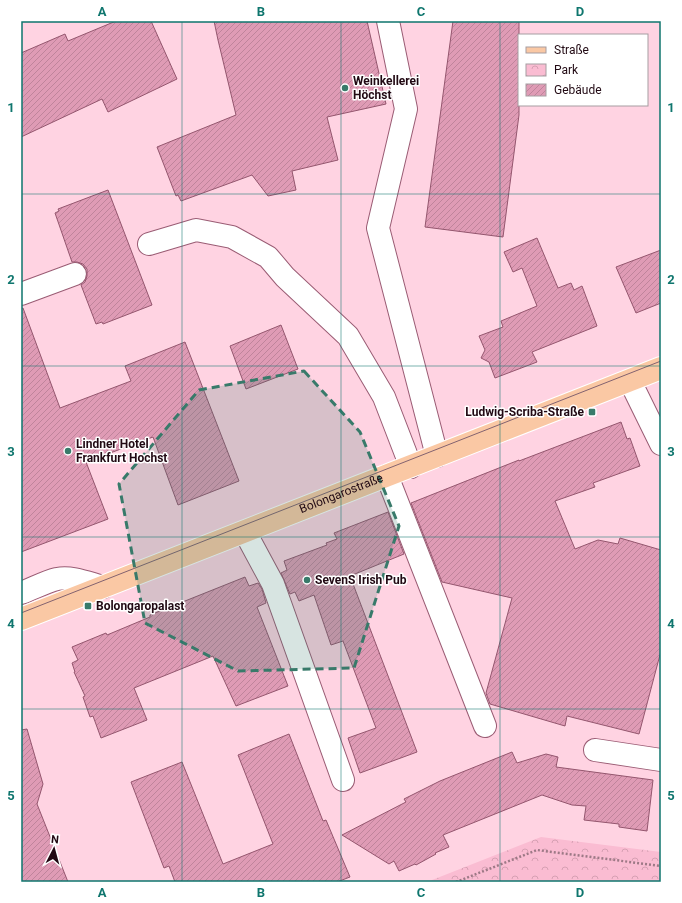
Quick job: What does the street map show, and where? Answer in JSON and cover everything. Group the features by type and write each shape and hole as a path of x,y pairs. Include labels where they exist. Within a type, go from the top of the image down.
{"main road":[{"name":"Bolongarostraße","path":"21,619 661,368"}],"street":[{"path":"388,21 406,109 378,228 437,456"},
{"path":"150,244 196,230 232,237 268,257 285,277 348,336 384,397 411,467"},
{"path":"21,294 75,274"},
{"path":"630,380 661,444"},
{"path":"387,476 485,726"},
{"path":"245,532 273,584 343,780"},
{"path":"21,593 56,580 64,579 73,579 103,588"},
{"path":"595,750 661,760"}],"path":[{"path":"456,882 537,850 661,866 661,862"}],"highlighted area":[{"path":"304,371 360,432 399,526 354,668 238,671 145,623 119,484 199,390"}],"green space":[{"path":"541,837 661,852 661,882 427,882"}],"building":[{"path":"116,21 151,21 177,79 108,112 102,99 21,137 21,53 65,34 68,41"},
{"path":"214,21 367,21 386,104 327,117 338,160 292,171 296,190 268,196 252,175 181,201 178,195 176,196 157,147 236,115"},
{"path":"453,21 519,21 519,115 503,237 425,227"},
{"path":"108,190 152,305 103,324 102,322 96,324 81,285 85,282 87,269 83,264 72,262 55,213 59,211 58,209"},
{"path":"537,238 558,288 571,283 574,290 582,286 597,326 532,352 537,362 495,378 489,362 481,358 485,350 479,336 503,327 501,321 537,306 522,268 513,272 504,252"},
{"path":"661,250 661,303 636,313 616,267"},
{"name":"Lindner Hotel Frankfurt Hochst","path":"23,308 60,408 131,381 125,366 185,342 239,481 178,505 153,437 86,462 108,519 21,552 21,309"},
{"path":"281,325 298,369 246,389 230,346"},
{"path":"621,422 627,439 630,438 640,466 593,483 595,487 555,501 575,549 598,540 618,544 620,538 661,550 661,651 639,734 567,716 565,726 490,704 486,693 512,598 442,582 411,503 519,460"},
{"path":"388,512 404,554 350,576 417,752 360,773 348,738 376,728 343,641 331,645 314,595 299,601 295,592 290,594 281,573 287,570 284,561 327,545 326,543 337,539 334,533"},
{"path":"245,577 249,586 258,583 262,589 266,603 257,607 288,686 236,706 213,656 134,688 147,720 101,738 93,716 90,717 83,697 85,696 74,672 72,663 78,660 72,647 106,633 107,635 150,617 150,615"},
{"path":"27,729 43,784 37,804 68,882 21,882 21,730"},
{"path":"289,734 323,821 326,820 350,877 337,882 175,882 169,866 164,868 131,782 182,762 223,864 273,844 238,755"},
{"path":"512,752 517,763 546,754 558,757 556,767 653,780 647,831 619,827 619,824 584,820 586,806 572,805 542,795 443,835 449,847 435,853 436,854 416,865 415,864 399,871 394,861 389,864 342,835 406,802 404,799 440,781"}],"tram line":[{"path":"21,613 661,361"}],"place":[{"name":"Weinkellerei Höchst","path":"345,88"},
{"name":"Ludwig-Scriba-Straße","path":"592,412"},
{"name":"Lindner Hotel Frankfurt Hochst","path":"68,451"},
{"name":"SevenS Irish Pub","path":"307,580"},
{"name":"Bolongaropalast","path":"88,606"}]}
